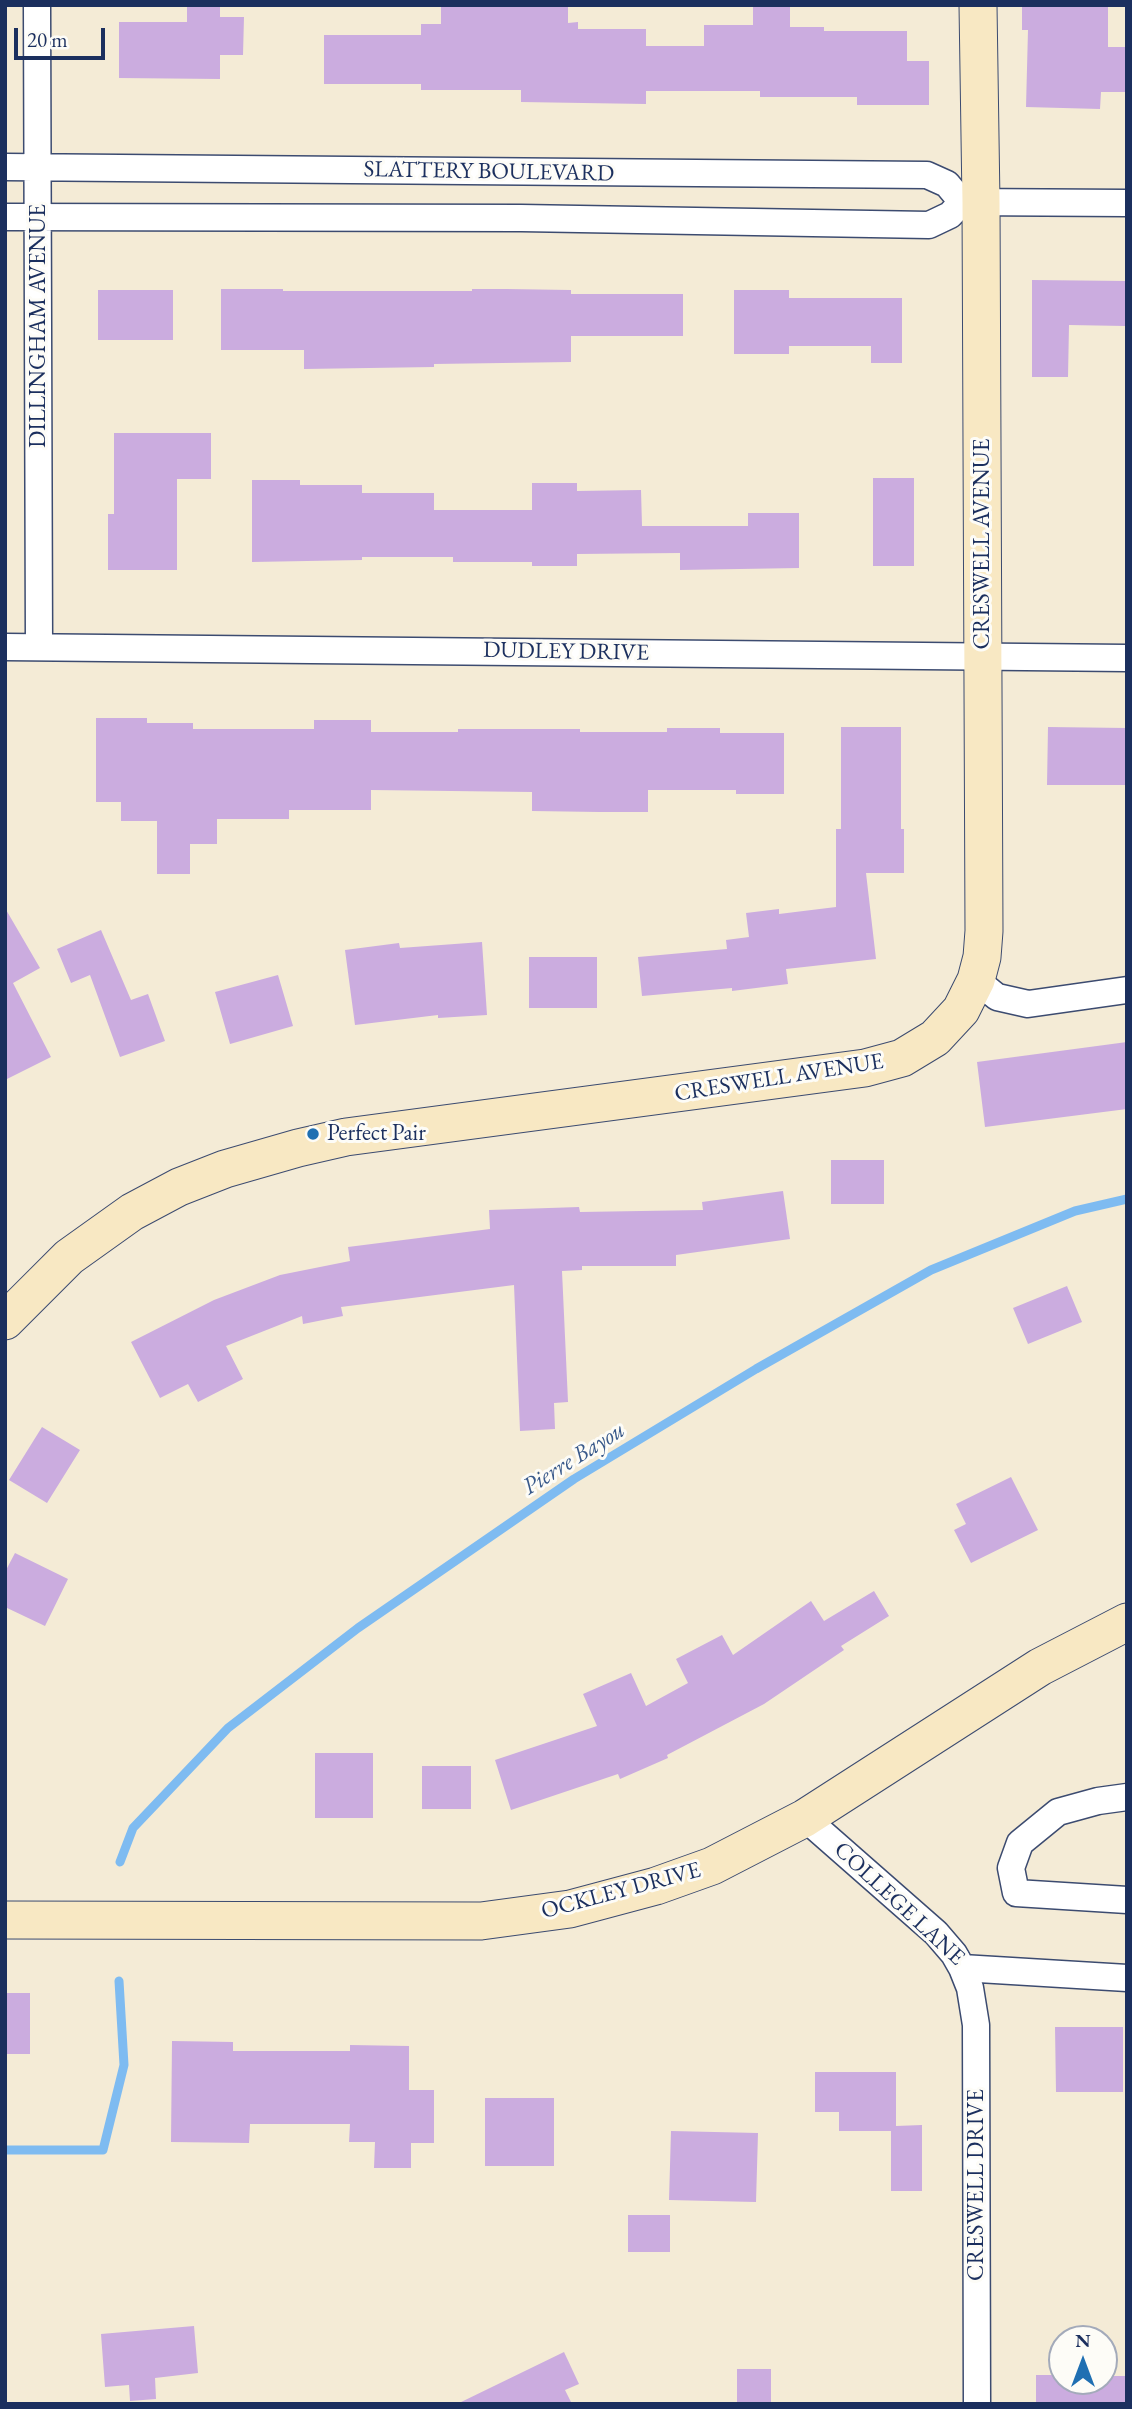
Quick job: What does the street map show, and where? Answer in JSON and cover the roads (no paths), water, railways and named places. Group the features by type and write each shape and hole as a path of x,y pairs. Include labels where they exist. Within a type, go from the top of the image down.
{"street":[{"name":"DILLINGHAM AVENUE","path":"37,5 39,647"},
{"name":"CRESWELL AVENUE","path":"5,1321 69,1257 132,1212 179,1187 225,1169 298,1147 346,1137 865,1068 902,1058 935,1038 961,1010 976,980 982,957 984,931 984,656 972,202 978,5"},
{"name":"SLATTERY BOULEVARD","path":"5,167 927,174 972,202 929,225 521,218 5,218"},
{"path":"972,202 1127,203"},
{"name":"DUDLEY DRIVE","path":"5,647 1127,658"},
{"path":"976,980 998,998 1028,1004 1127,990"},
{"name":"OCKLEY DRIVE","path":"5,1920 481,1921 570,1909 656,1886 722,1861 806,1818 1040,1667 1127,1622"},
{"path":"1127,1797 1098,1801 1058,1812 1020,1843 1011,1868 1016,1893 1127,1900"},
{"name":"COLLEGE LANE","path":"806,1818 936,1933 962,1968 1127,1978"},
{"name":"CRESWELL DRIVE","path":"962,1968 970,1988 976,2025 977,2404"}],"waterway":[{"name":"Pierre Bayou","path":"120,1862 133,1828 228,1728 358,1628 574,1479 756,1369 931,1270 1075,1211 1127,1199"},
{"name":"Pierre Bayou","path":"5,2150 103,2150 124,2065 119,1981"}],"place":[{"name":"Perfect Pair","path":"313,1134"}]}
